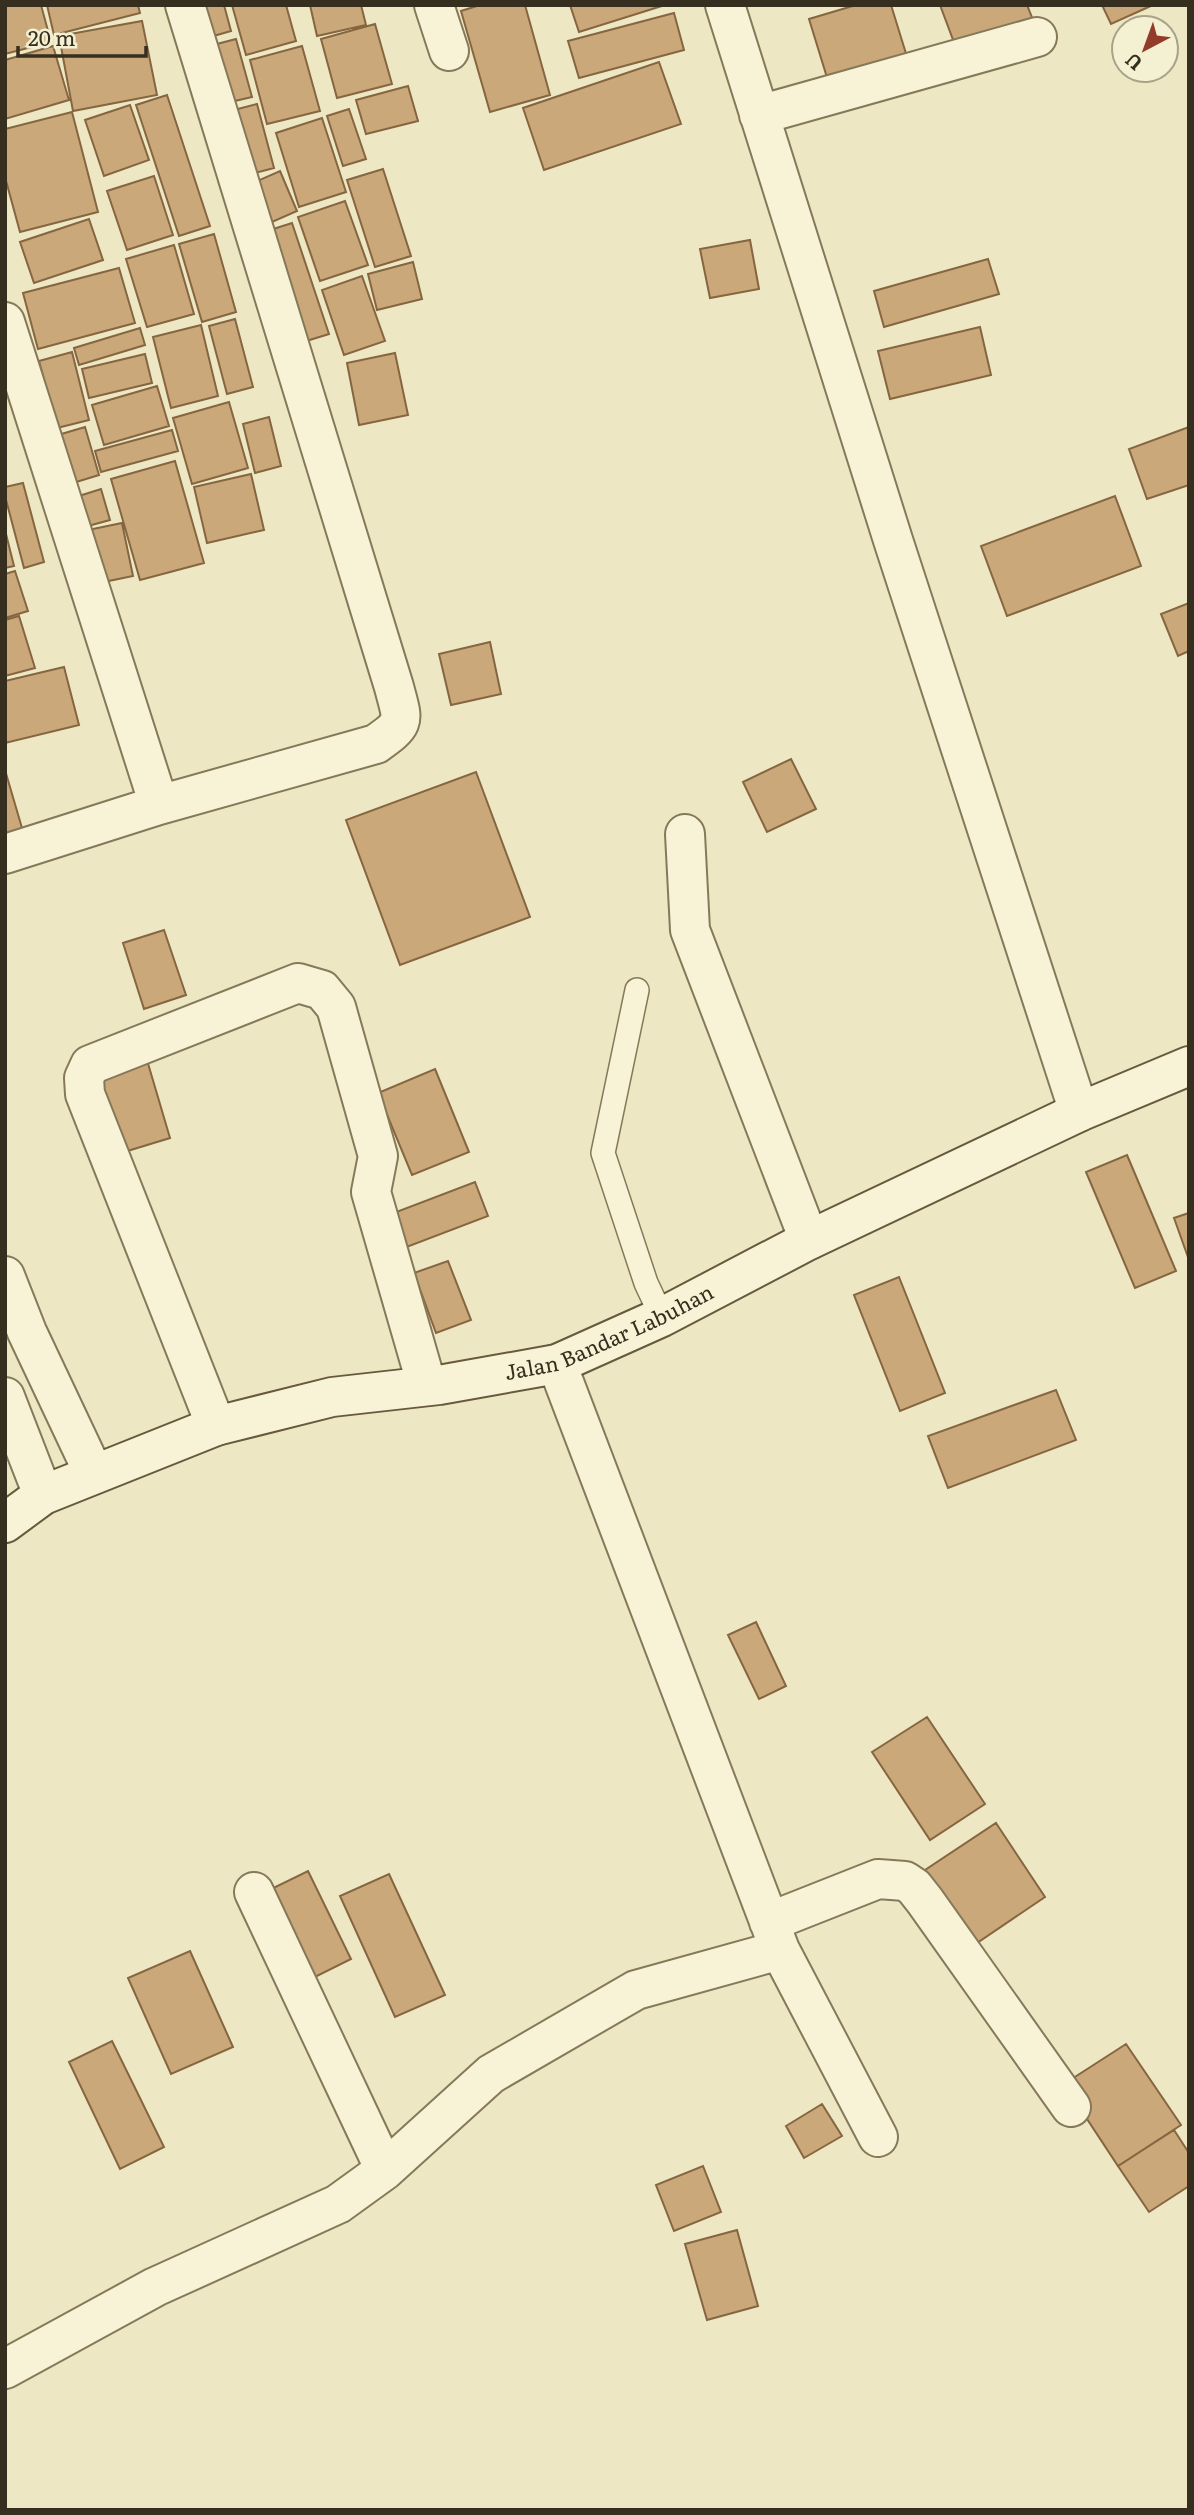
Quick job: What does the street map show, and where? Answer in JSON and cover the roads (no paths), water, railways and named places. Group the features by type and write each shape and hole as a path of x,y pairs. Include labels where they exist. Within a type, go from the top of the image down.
{"street":[{"path":"5,854 159,805 376,744 399,727 401,716 185,5"},
{"path":"434,5 449,51"},
{"path":"725,5 893,540 1079,1112"},
{"path":"759,115 1037,37"},
{"path":"5,322 159,805"},
{"path":"685,834 690,930 809,1240"},
{"path":"216,1426 85,1094 85,1078 90,1065 298,983 321,989 336,1007 378,1156 371,1192 427,1386"},
{"name":"Jalan Bandar Labuhan","path":"5,1522 43,1495 216,1426 332,1397 427,1386 557,1364 662,1317 809,1240 1079,1112 1189,1066"},
{"path":"5,1276 27,1332 94,1474"},
{"path":"557,1364 775,1936 878,2137"},
{"path":"5,1397 43,1495"},
{"path":"5,2369 155,2287 338,2204 385,2170 491,2074 636,1990 775,1936 878,1879 897,1878 914,1887 1071,2107"},
{"path":"254,1892 385,2170"}],"lane":[{"path":"637,990 603,1153 646,1283 662,1317"}]}
